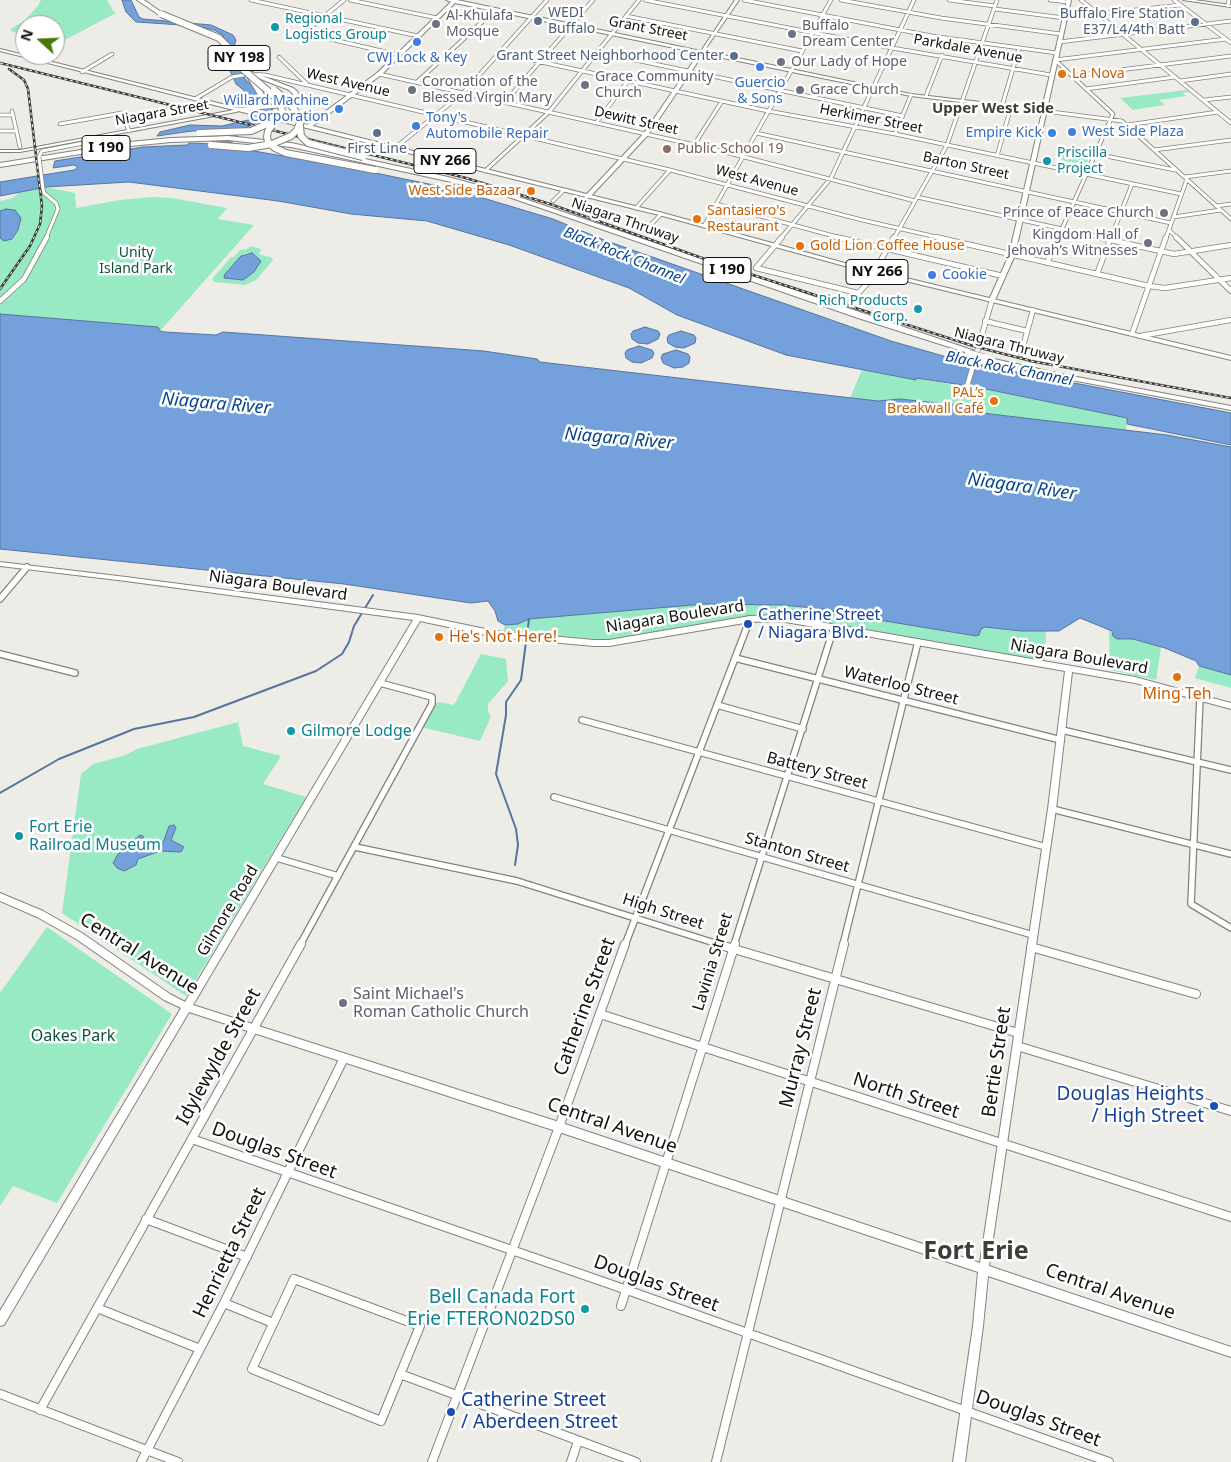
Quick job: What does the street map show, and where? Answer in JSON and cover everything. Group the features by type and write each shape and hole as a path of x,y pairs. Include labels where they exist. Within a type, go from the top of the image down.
{"highway":[{"name":"NY 198","path":"140,0 162,13 216,32 230,45 248,74 275,97 282,109 280,116"},
{"name":"NY 198","path":"145,0 162,13"},
{"name":"NY 198","path":"248,74 289,101 297,113 300,123"},
{"path":"240,110 262,110 287,104 296,96 293,90 248,74"},
{"path":"248,74 263,96 262,110"},
{"path":"130,144 199,133 250,131 267,126 280,116"},
{"path":"280,116 267,135 268,142 274,148 286,153 446,181"},
{"path":"300,123 301,136 308,143 446,181"},
{"path":"140,146 188,144 246,148 266,146 291,136 297,130 300,123"},
{"name":"Niagara Thruway","path":"0,166 180,141 243,139 326,152 446,181"},
{"name":"Niagara Thruway","path":"0,166 130,144 212,140 295,148 505,194 971,354 1061,376 1231,406"}],"main road":[{"name":"NY 266","path":"262,110 268,117 661,214 876,272 1231,358"}],"street":[{"path":"251,0 418,36"},
{"path":"344,0 304,33 399,54"},
{"path":"350,0 437,18"},
{"name":"Grant Street","path":"448,0 911,94 1111,119 1122,121 1127,125"},
{"path":"395,148 462,93 547,0"},
{"path":"505,102 593,0"},
{"path":"486,171 549,112 639,0"},
{"name":"Parkdale Avenue","path":"646,0 892,48 1052,75"},
{"path":"581,203 646,134 737,0"},
{"path":"744,0 900,30 1056,53"},
{"path":"704,226 831,0"},
{"path":"842,0 988,25 1061,34"},
{"path":"858,293 756,268 830,180 914,0"},
{"path":"949,0 1064,18"},
{"path":"850,302 876,272 947,145 997,0"},
{"path":"966,388 971,354 1012,255 1069,1 1050,0"},
{"path":"1080,0 1231,123"},
{"path":"1174,0 1231,43"},
{"path":"1185,0 1230,6 1229,0"},
{"path":"308,127 379,74 455,1"},
{"path":"1099,14 1180,5"},
{"path":"417,82 495,10"},
{"path":"626,16 802,51"},
{"path":"1059,42 1231,21"},
{"path":"1055,60 1226,39"},
{"path":"1002,106 1020,48"},
{"path":"0,52 240,110"},
{"path":"597,52 902,116"},
{"name":"Herkimer Street","path":"499,53 768,111 895,134 1181,194"},
{"path":"82,72 112,54"},
{"path":"926,96 942,55"},
{"path":"1072,76 1231,56"},
{"path":"279,57 308,85"},
{"path":"1047,263 1096,154 1111,119 1112,112 1055,60"},
{"name":"West Avenue","path":"195,99 233,76 248,74 265,75 670,170 899,229 1150,286 1164,288 1231,278"},
{"name":"Dewitt Street","path":"379,74 694,145 916,200 1019,220 1161,252 1174,254 1231,245"},
{"path":"1180,81 1231,74"},
{"path":"1086,89 1176,77"},
{"path":"596,123 628,81"},
{"path":"895,134 911,94"},
{"path":"1204,100 1231,96"},
{"path":"694,145 722,101"},
{"path":"997,156 1011,107"},
{"name":"Niagara Street","path":"0,151 20,151 240,110"},
{"path":"1127,125 1218,112"},
{"path":"0,115 12,113 20,147"},
{"path":"60,124 122,113 129,131"},
{"path":"1127,125 1231,219"},
{"path":"0,131 16,131"},
{"name":"Barton Street","path":"756,133 1172,223"},
{"path":"0,301 24,279 51,230 58,209 56,203 44,193 39,157 42,151 89,142 92,140 91,138"},
{"path":"1154,150 1231,140"},
{"path":"1096,154 1177,170"},
{"path":"636,208 670,170"},
{"path":"1186,178 1231,171"},
{"path":"1132,334 1186,178"},
{"path":"1097,274 1132,184"},
{"path":"553,201 564,190"},
{"path":"716,204 792,225 1003,276"},
{"path":"1216,206 1231,204"},
{"path":"1173,217 1221,210"},
{"path":"645,231 661,214"},
{"path":"1169,230 1231,291"},
{"path":"1021,354 1033,310"},
{"path":"1140,336 1231,320"},
{"path":"985,321 1027,330"},
{"name":"Niagara Boulevard","path":"0,564 126,578 418,618 495,634 594,643 612,642 750,619 780,618 1135,680 1231,706"},
{"path":"0,598 27,567"},
{"name":"Gilmore Road","path":"0,1321 418,618"},
{"name":"Catherine Street","path":"432,1462 559,1127 697,753 750,619"},
{"name":"Lavinia Street","path":"621,1306 834,626"},
{"name":"Murray Street","path":"716,1462 918,642"},
{"path":"0,654 75,673"},
{"name":"Waterloo Street","path":"735,658 1061,740"},
{"name":"Bertie Street","path":"959,1462 984,1268 1052,809 1070,668"},
{"name":"Idylewylde Street","path":"40,1410 355,847 432,704 432,696 380,682"},
{"path":"1200,697 1191,902 1200,911 1231,928"},
{"path":"717,706 803,729"},
{"name":"Battery Street","path":"582,720 1046,847"},
{"path":"1062,730 1231,770"},
{"name":"Stanton Street","path":"554,797 1033,934"},
{"path":"1052,809 1231,854"},
{"name":"High Street","path":"355,847 496,875 733,949 1018,1033"},
{"path":"277,858 338,876 337,878"},
{"name":"Central Avenue","path":"0,897 36,912 79,936 167,997 187,1008 559,1127 1231,1352"},
{"path":"1031,947 1196,994"},
{"name":"North Street","path":"600,1014 1231,1217"},
{"path":"1017,1046 1231,1111"},
{"name":"Henrietta Street","path":"141,1462 224,1303 344,1058"},
{"name":"Douglas Street","path":"192,1139 627,1290 1109,1462"},
{"path":"146,1219 247,1257"},
{"path":"294,1279 420,1326 400,1374 381,1421 252,1369 294,1279"},
{"path":"224,1303 273,1323"},
{"path":"97,1308 200,1349"},
{"path":"400,1374 636,1462"},
{"path":"0,1394 178,1462"},
{"path":"571,1462 578,1441"}],"green space":[{"path":"41,0 107,0 116,13 65,40 65,15 30,15"},
{"path":"1186,90 1189,92 1182,93 1186,96 1159,100 1165,105 1133,110 1120,98"},
{"path":"1064,152 1089,157 1083,172 1072,170 1075,163 1061,160"},
{"name":"Unity Island Park","path":"46,187 75,193 76,208 120,200 154,197 172,198 227,208 218,219 254,225 160,331 158,327 0,314 0,201 13,198 19,192"},
{"path":"251,246 261,249 259,254 273,260 256,280 245,285 214,282 212,279 231,257 234,257 240,250","holes":["250,253 260,260 254,273 241,280 224,278 227,271 243,254"]},
{"path":"862,370 915,380 916,378 953,385 954,383 1127,418 1126,431 973,412 973,407 900,399 878,401 850,398"},
{"path":"704,604 783,605 825,609 976,636 985,627 1021,631 1046,631 1045,661 913,640 828,623 762,614 611,640 503,632 505,625 518,624 529,619"},
{"path":"1109,630 1122,640 1133,639 1161,647 1156,680 1110,670"},
{"path":"481,654 506,659 508,681 488,704 488,711 491,717 480,741 421,727 431,705 440,702 454,705"},
{"path":"1199,666 1231,675 1231,688 1195,678"},
{"path":"238,722 243,746 281,756 263,784 306,797 186,996 62,913 81,774 93,764 126,755 137,749"},
{"name":"Oakes Park","path":"47,927 172,1014 57,1203 13,1186 0,1206 0,993"}],"water":[{"name":"Black Rock Channel","path":"122,0 131,0 139,17 143,19 211,25 233,35 236,40 232,54 239,69 246,80 266,97 273,110 272,115 264,120 240,130 230,145 453,189 553,219 604,240 891,341 961,361 966,358 980,365 1231,413 1231,445 1127,424 1127,418 976,387 916,378 916,380 786,355 677,315 629,288 509,245 427,221 351,214 278,201 129,182 46,187 0,196 0,182 77,168 77,166 73,165 53,168 55,161 143,147 187,145 189,143 215,144 222,136 222,131 192,131 157,136 160,132 190,125 222,126 257,118 262,114 264,110 262,105 236,84 222,53 225,43 223,35 214,30 197,26 136,22 126,12"},
{"path":"6,209 15,210 21,218 18,230 12,239 4,241 0,238 0,211"},
{"path":"252,253 261,261 254,272 243,280 224,278 225,274 241,256"},
{"name":"Niagara River","path":"0,314 158,327 160,331 165,332 216,335 223,332 484,351 537,359 540,362 878,401 900,399 973,407 974,412 1167,435 1231,447 1231,675 1199,666 1196,661 1165,648 1133,639 1117,639 1113,636 1112,631 1080,618 1059,631 1021,631 985,627 976,636 824,609 783,605 704,604 529,619 518,624 505,625 498,621 495,611 488,601 471,603 344,584 0,549"},
{"path":"645,327 658,331 660,334 658,339 648,344 638,343 632,339 631,334 633,331"},
{"path":"681,331 694,335 696,338 695,343 684,348 675,347 668,343 667,338 669,335"},
{"path":"639,346 652,350 654,353 652,358 641,363 632,362 626,358 625,353 627,350"},
{"path":"676,350 688,354 690,357 689,363 683,367 674,368 663,363 661,357 663,354"},
{"path":"174,825 176,828 171,840 184,847 181,852 160,851 138,859 136,865 124,871 117,868 113,863 118,854 140,835 143,836 144,846 148,849 159,847 163,843 169,826"}],"waterway":[{"path":"0,793 59,759 134,729 194,717 316,671 342,654 349,642 354,626 373,595"},
{"path":"515,865 518,845 516,829 496,774 506,715 506,702 521,680 529,619"}],"railway":[{"path":"0,63 466,178 550,204 716,263 973,346 1031,361 1231,398"},
{"path":"0,289 30,246 40,224 42,206 28,89 24,80 9,69"}],"place":[{"name":"WEDI Buffalo","path":"538,21"},
{"name":"Buffalo Fire Station E37/L4/4th Batt","path":"1195,22"},
{"name":"Al-Khulafa Mosque","path":"436,24"},
{"name":"Regional Logistics Group","path":"275,27"},
{"name":"Buffalo Dream Center","path":"792,34"},
{"name":"CWJ Lock & Key","path":"417,42"},
{"name":"Grant Street Neighborhood Center","path":"734,56"},
{"name":"Our Lady of Hope","path":"781,62"},
{"name":"Guercio & Sons","path":"760,67"},
{"name":"La Nova","path":"1062,74"},
{"name":"Grace Community Church","path":"585,85"},
{"name":"Coronation of the Blessed Virgin Mary","path":"412,90"},
{"name":"Grace Church","path":"800,90"},
{"name":"Willard Machine Corporation","path":"339,109"},
{"name":"Tony's Automobile Repair","path":"416,126"},
{"name":"West Side Plaza","path":"1072,132"},
{"name":"First Line","path":"377,133"},
{"name":"Empire Kick","path":"1052,133"},
{"name":"Public School 19","path":"667,149"},
{"name":"Priscilla Project","path":"1047,161"},
{"name":"West Side Bazaar","path":"531,191"},
{"name":"Prince of Peace Church","path":"1164,213"},
{"name":"Santasiero's Restaurant","path":"697,219"},
{"name":"Kingdom Hall of Jehovah’s Witnesses","path":"1148,243"},
{"name":"Gold Lion Coffee House","path":"800,246"},
{"name":"Cookie","path":"932,275"},
{"name":"Rich Products Corp.","path":"918,309"},
{"name":"PAL’s Breakwall Café","path":"994,401"},
{"name":"Catherine Street / Niagara Blvd.","path":"748,624"},
{"name":"He's Not Here!","path":"439,637"},
{"name":"Ming Teh","path":"1177,677"},
{"name":"Gilmore Lodge","path":"291,731"},
{"name":"Fort Erie Railroad Museum","path":"19,836"},
{"name":"Saint Michael's Roman Catholic Church","path":"343,1003"},
{"name":"Douglas Heights / High Street","path":"1214,1106"},
{"name":"Bell Canada Fort Erie FTERON02DS0","path":"585,1309"},
{"name":"Catherine Street / Aberdeen Street","path":"451,1412"}],"district":[{"name":"Upper West Side","path":"993,109"},
{"name":"Fort Erie","path":"976,1252"}]}
